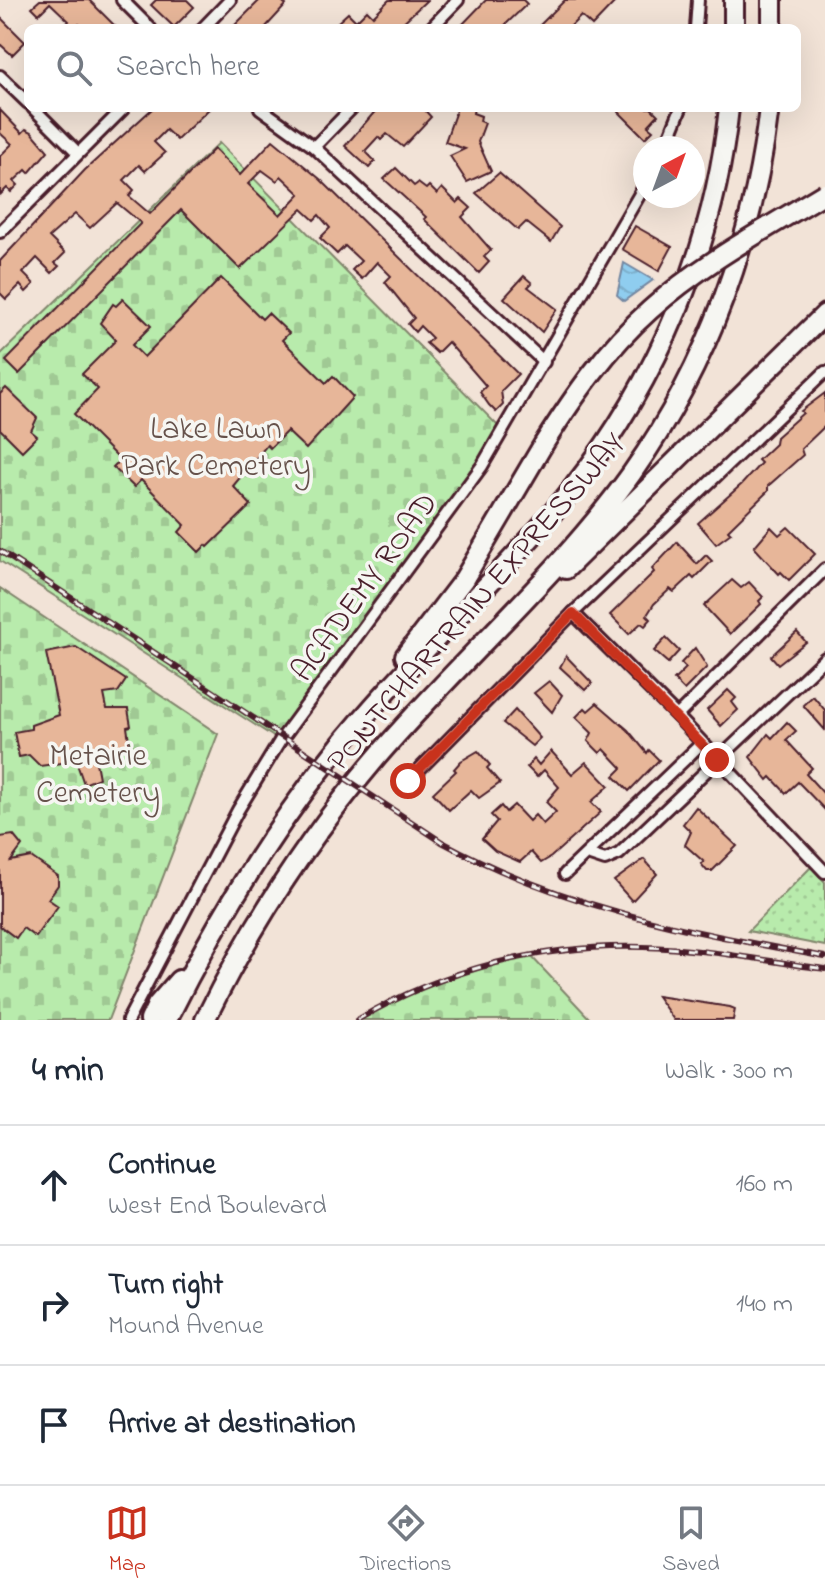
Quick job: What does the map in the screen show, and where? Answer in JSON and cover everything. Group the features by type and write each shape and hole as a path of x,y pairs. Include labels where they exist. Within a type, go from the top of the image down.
{"highway":[{"path":"734,0 734,24"},
{"path":"772,0 772,24"},
{"name":"PONTCHARTRAIN EXPRESSWAY","path":"167,1020 197,960 303,795 371,709 561,501 628,409 656,359 703,242 728,112"},
{"name":"PONTCHARTRAIN EXPRESSWAY","path":"205,1020 236,960 291,872 334,811 605,506 644,454 685,388 713,328 744,238 768,112"},
{"path":"371,709 403,659 464,579 577,392 650,309 723,255 825,193"},
{"path":"426,704 825,314"},
{"path":"796,345 825,326"},
{"path":"150,1020 157,1005 197,960"}],"street":[{"path":"122,0 146,24"},
{"path":"207,24 230,0"},
{"path":"435,24 458,0"},
{"path":"696,24 698,0"},
{"path":"0,76 24,99"},
{"path":"37,112 78,153"},
{"path":"0,232 120,112"},
{"path":"266,112 314,147 544,362"},
{"path":"314,147 348,112"},
{"path":"670,136 679,112"},
{"name":"ACADEMY ROAD","path":"128,1020 238,810 280,741 482,466 633,206"},
{"path":"408,781 573,613 825,372"},
{"path":"677,716 825,569"},
{"path":"573,613 677,716 825,872"},
{"path":"587,854 605,860 619,854 825,658"},
{"path":"565,874 701,744"}],"green space":[{"name":"Lake Lawn Park Cemetery","path":"219,143 503,431 280,741 0,561 0,355"},
{"name":"Metairie Cemetery","path":"0,588 218,734 108,1020 0,1020"},
{"path":"811,867 825,882 825,946 748,931"},
{"path":"530,955 591,1020 357,1020 440,979"}],"water":[{"path":"624,263 653,280 624,301 617,295"}],"building":[{"path":"40,0 89,0 113,24 66,24 69,21 50,3 39,14 32,7"},
{"path":"156,0 187,0 194,7 177,24 171,24 151,5"},
{"path":"260,0 281,0 286,5 269,24 236,24"},
{"path":"389,0 427,0 401,24 338,22 348,13 356,21 367,10 373,16"},
{"path":"486,0 523,0 527,4 506,24 463,24"},
{"path":"565,0 617,0 594,24 581,16 573,24 541,24"},
{"path":"0,17 24,43 12,55 0,44"},
{"path":"0,110 22,133 26,129 32,132 48,151 29,173 26,170 14,181 18,185 11,192 7,188 0,195 0,156 12,144 0,133"},
{"path":"149,112 206,112 177,140 166,130 154,142 165,153 145,171 139,165 124,180 134,190 129,196 150,214 214,149 240,175 273,140 320,179 518,374 501,391 503,405 496,412 480,392 486,386 448,342 437,353 426,343 432,338 420,326 415,332 408,324 414,318 385,282 391,276 377,262 362,279 352,270 361,261 345,246 337,254 320,238 330,228 319,215 314,220 302,209 240,269 181,210 19,374 6,361 141,223 117,203 90,228 75,214 49,237 65,253 55,263 59,266 52,273 37,258 23,273 34,284 26,292 20,285 6,299 0,293 0,261 85,170","holes":["262,170 277,181 281,176 300,194 280,215 248,184"]},
{"path":"375,112 427,112 431,117 403,147 387,134 381,140 378,137 365,151 375,161 369,168 345,146"},
{"path":"456,112 473,112 481,116 480,121 485,123 478,142 491,171 467,182 450,156 465,149 445,142"},
{"path":"619,112 655,112 658,115 648,126 653,130 643,136"},
{"path":"396,168 414,186 418,183 426,189 429,186 437,194 442,188 457,203 461,199 471,208 462,217 491,250 484,257 489,262 479,273 424,219 426,217 384,179"},
{"path":"499,173 560,227 551,242 526,222 518,230 476,193"},
{"path":"635,226 672,247 659,271 622,249"},
{"path":"524,276 532,283 528,287 557,309 542,332 504,298"},
{"path":"221,278 262,319 268,313 289,333 282,340 326,383 333,376 353,397 306,449 287,431 270,448 267,445 233,486 251,505 199,552 179,532 185,525 141,480 134,487 113,467 120,460 74,414 98,389 82,374 116,340 100,323 113,304 116,306 123,299 151,326 132,345 144,357"},
{"path":"6,388 37,418 31,431 37,436 22,451 0,429 0,394"},
{"path":"825,393 825,426 801,449 803,455 768,486 768,491 728,530 731,533 716,544 698,523 742,484 761,463 758,460 775,444 776,437 803,413 801,411"},
{"path":"771,527 779,535 788,527 815,554 789,580 781,572 779,574 754,547"},
{"path":"677,542 697,564 706,555 712,561 694,579 691,576 674,592 670,589 654,604 647,615 651,619 645,626 641,623 629,634 610,615 654,572 652,569"},
{"path":"732,580 741,588 749,582 763,597 759,601 761,604 730,634 704,606"},
{"path":"797,632 806,642 778,664 771,656"},
{"path":"666,638 679,651 668,663 654,651"},
{"path":"76,647 126,680 118,692 104,694 107,709 128,709 131,726 127,727 130,747 95,757 99,778 84,784 76,761 40,766 29,755 19,757 14,732 31,729 31,725 59,715 46,653"},
{"path":"695,648 707,667 684,690 674,680 686,668 681,663"},
{"path":"566,656 592,683 585,690 560,667"},
{"path":"549,681 562,695 552,712 534,693"},
{"path":"728,690 736,698 732,702 738,710 721,726 707,710"},
{"path":"813,696 825,710 825,730 803,705"},
{"path":"597,703 628,730 647,753 649,750 659,760 629,791 614,776 622,768 604,749 600,753 588,741 592,733 576,717 585,708 588,711"},
{"path":"515,710 540,738 532,746 503,723"},
{"path":"787,722 796,731 786,740 812,768 806,774 825,795 825,810 798,782 786,793 771,777 768,780 750,757 768,734 772,738"},
{"path":"478,751 500,783 479,798 471,790 449,810 433,793 456,771 454,769 461,761"},
{"path":"551,751 572,774 586,762 609,786 591,802 601,812 551,857 541,863 531,852 520,862 495,851 482,839 497,821 491,815 501,806 506,812 514,805 529,821 535,815 543,824 556,812 546,802 559,787 544,770 537,777 527,767 534,759 539,765"},
{"path":"696,807 737,846 712,871 707,871 701,864 704,862 685,845 691,832 683,824"},
{"path":"13,835 22,846 11,861 31,857 58,876 58,885 48,899 58,906 35,937 23,928 16,938 0,926 0,837"},
{"path":"644,859 657,874 632,901 614,881"},
{"path":"657,996 730,1007 735,1009 733,1020 674,1020"}],"railway":[{"path":"0,551 442,842 488,865 535,885 629,915 825,957"},
{"path":"357,1020 390,1002 459,974 531,955 568,950 666,948 825,969"}],"route":[{"path":"408,781 573,613 717,760"}]}
